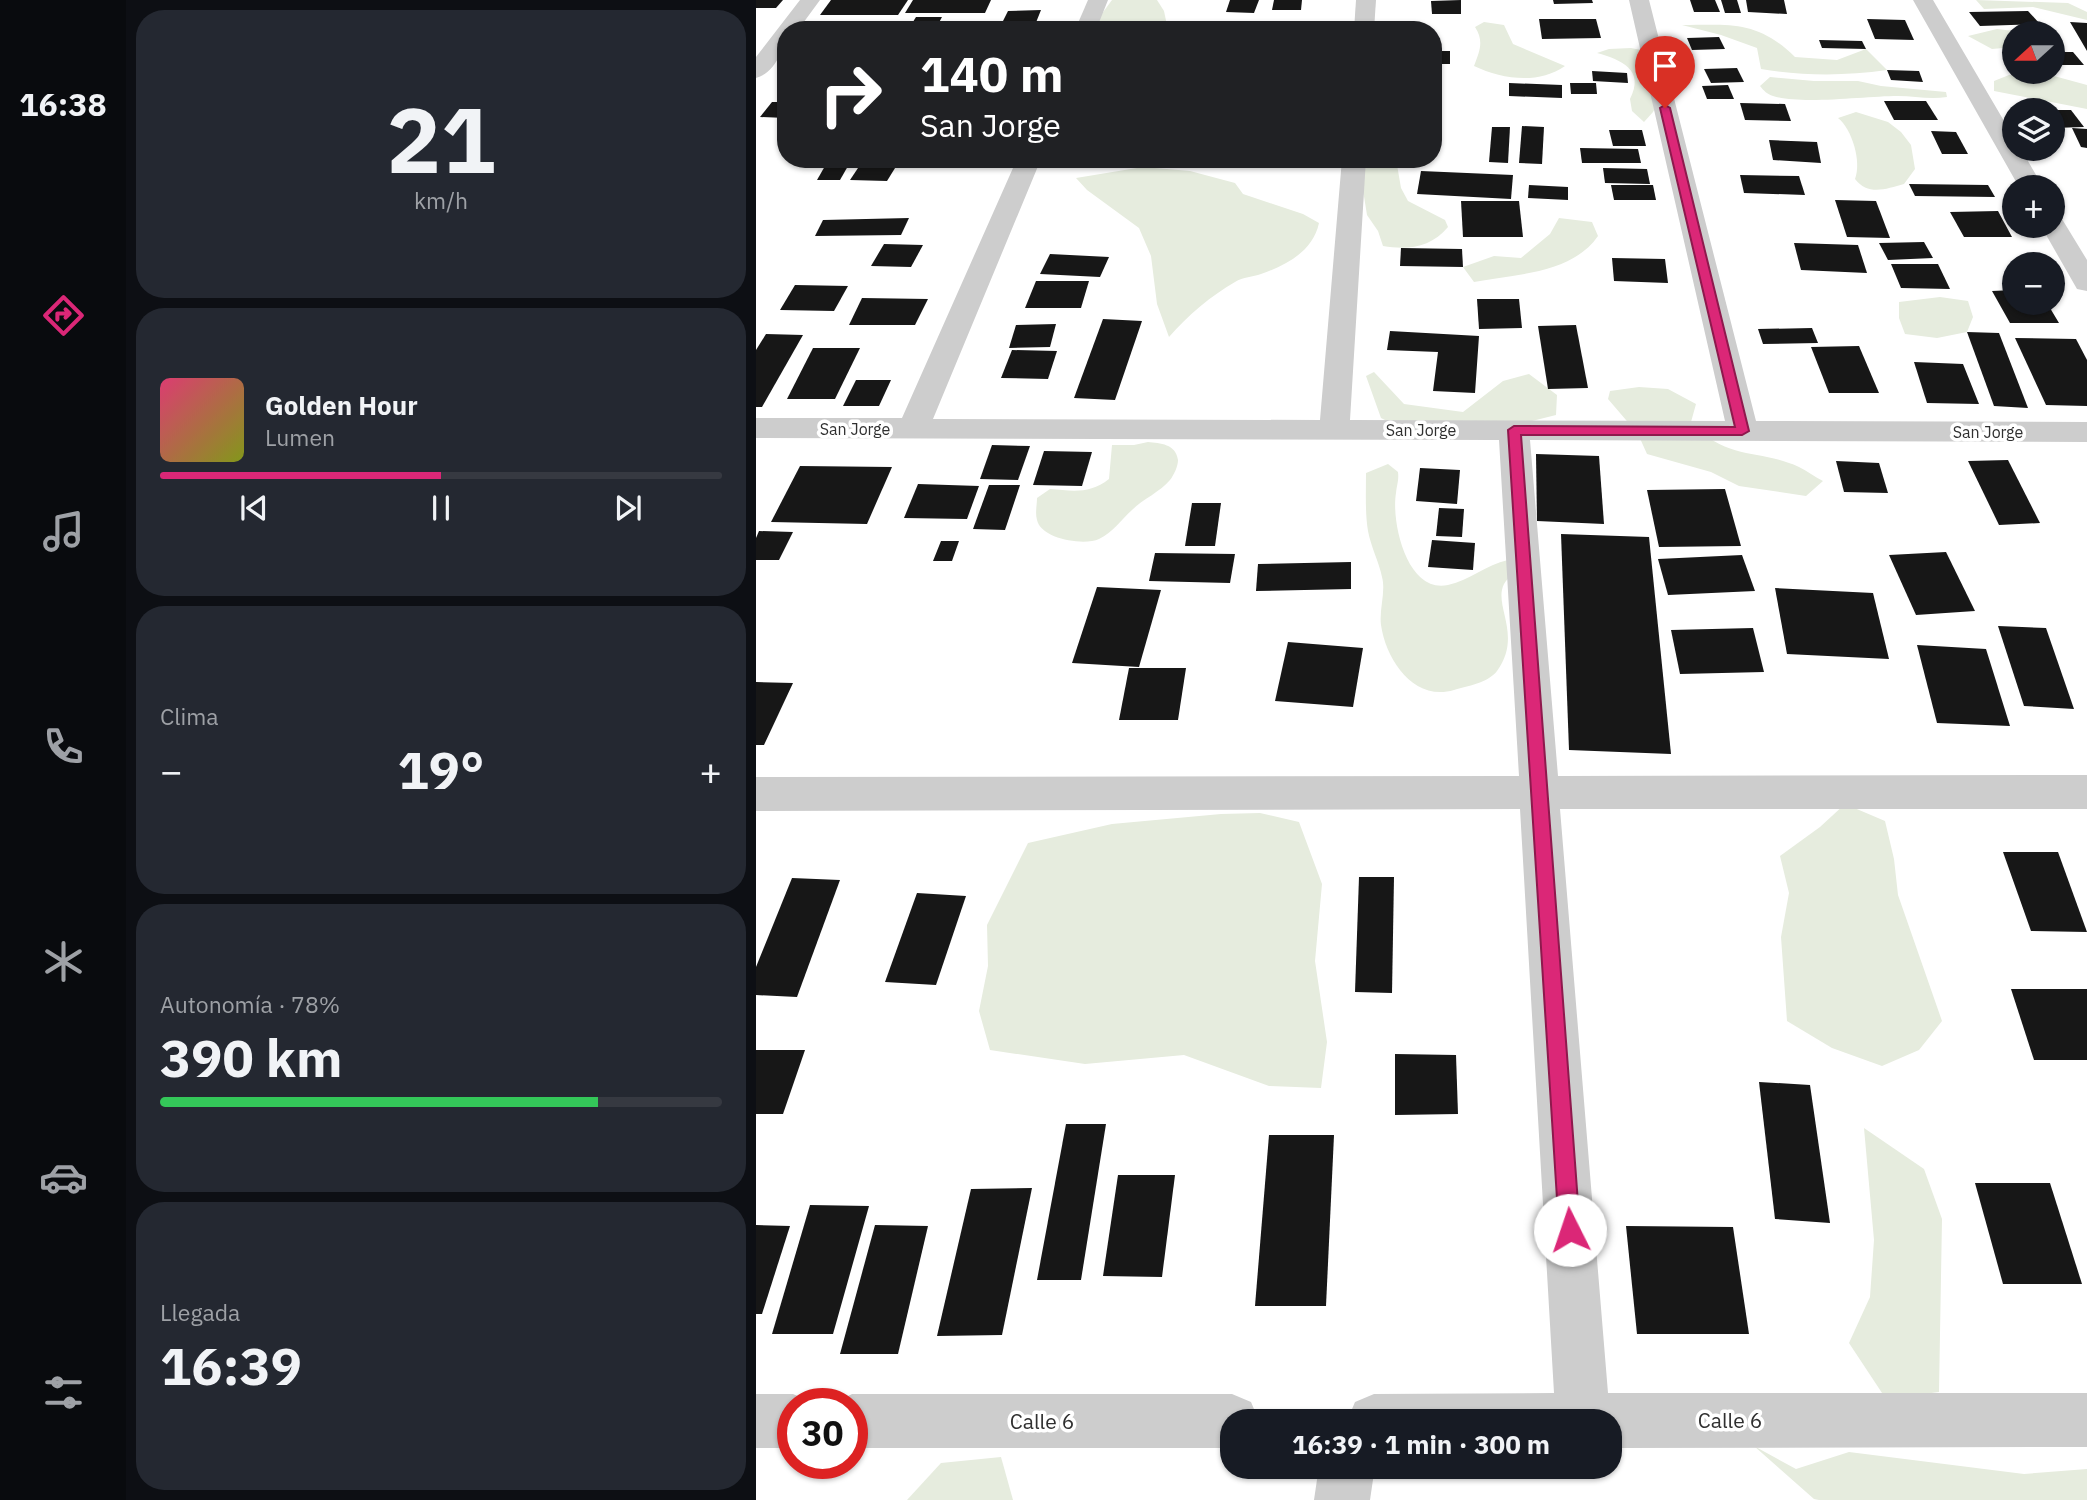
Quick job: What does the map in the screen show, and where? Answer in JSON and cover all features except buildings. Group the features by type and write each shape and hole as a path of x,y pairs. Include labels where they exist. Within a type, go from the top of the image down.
{"street":[{"path":"794,21 810,0"},
{"path":"1089,21 1098,0"},
{"path":"1365,21 1366,0"},
{"path":"1639,0 1742,431"},
{"path":"1923,0 2024,175"},
{"path":"756,71 777,44"},
{"path":"913,429 1025,168"},
{"path":"1334,430 1353,168"},
{"path":"2061,238 2087,283"},
{"name":"San Jorge","path":"756,428 2087,432"},
{"path":"1514,430 1582,1409"},
{"path":"756,794 2087,792"},
{"name":"Calle 6","path":"1622,1420 2087,1420"},
{"path":"756,1421 777,1421"},
{"name":"Calle 6","path":"868,1421 1220,1421"},
{"path":"1342,1500 1345,1479"}],"shaded area":[{"path":"1112,0 1157,0 1166,21 1098,21"},
{"path":"1976,0 2068,3 2087,12 2087,20 2033,7 1984,9"},
{"path":"1484,22 1504,25 1513,44 1565,66 1543,76 1520,78 1496,74 1474,66 1480,46 1475,27"},
{"path":"1682,25 1743,27 1768,36 1795,57 1837,60 1866,49 1887,70 1824,74 1761,69 1757,48"},
{"path":"2002,30 2002,48 1992,49 1968,36"},
{"path":"1631,48 1651,52 1669,81 1653,112 1644,122 1632,111 1630,99 1635,81 1633,74 1622,63 1597,53 1609,49"},
{"path":"1770,77 1858,81 1881,86 1946,92 1947,97 1785,99 1769,94 1760,86"},
{"path":"2002,78 2002,84 2065,84 2065,79 2087,85 2087,109 2065,105 2065,98 2030,98 1994,91 1994,81"},
{"path":"1856,112 1888,122 1901,132 1911,145 1915,169 1904,184 1871,189 1855,179 1857,164 1854,146 1848,130 1838,118"},
{"path":"1137,168 1190,171 1235,183 1243,194 1303,214 1319,223 1311,242 1298,256 1226,287 1184,321 1169,337 1157,304 1151,256 1139,228 1087,190 1076,178"},
{"path":"1359,168 1398,168 1401,188 1408,201 1445,220 1448,227 1434,239 1418,246 1383,246 1378,231 1367,215"},
{"path":"1559,218 1592,222 1598,236 1587,249 1573,258 1542,270 1474,282 1463,267 1494,256 1521,258 1550,234"},
{"path":"1940,297 1968,301 1973,317 1967,332 1937,338 1905,334 1899,318 1899,302"},
{"path":"1374,372 1404,404 1463,412 1503,381 1529,374 1557,395 1556,415 1528,422 1405,430 1381,418 1366,376"},
{"path":"1639,387 1668,389 1696,404 1691,422 1718,443 1731,449 1784,461 1823,481 1806,496 1739,486 1711,472 1647,454 1638,434 1608,399 1610,391"},
{"path":"1148,442 1167,445 1174,451 1178,460 1176,470 1166,484 1136,506 1109,533 1099,539 1084,542 1054,536 1040,527 1036,517 1037,498 1050,489 1081,490 1102,484 1109,479 1112,445"},
{"path":"1388,464 1398,472 1395,506 1399,537 1412,567 1422,578 1434,585 1448,585 1508,560 1514,572 1505,582 1502,593 1508,645 1497,671 1483,681 1454,690 1426,690 1404,675 1389,652 1381,625 1381,571 1371,543 1366,517 1366,473"},
{"path":"1845,804 1885,821 1894,859 1898,895 1942,1021 1919,1050 1882,1066 1832,1048 1787,1021 1781,937 1789,893 1780,856 1820,827"},
{"path":"1260,813 1299,822 1322,884 1315,961 1327,1042 1321,1088 1269,1086 1184,1055 1085,1064 990,1050 979,1011 988,966 987,925 1028,843 1112,824"},
{"path":"1864,1128 1924,1169 1942,1219 1939,1392 1886,1399 1849,1343 1870,1297 1874,1240"},
{"path":"1754,1446 1796,1469 1849,1452 2024,1474 2087,1469 2087,1500 1819,1500 1814,1499"},
{"path":"1001,1457 1013,1500 907,1500 941,1463"}],"route":[{"path":"1570,1230 1514,430 1742,431 1665,108"}]}
